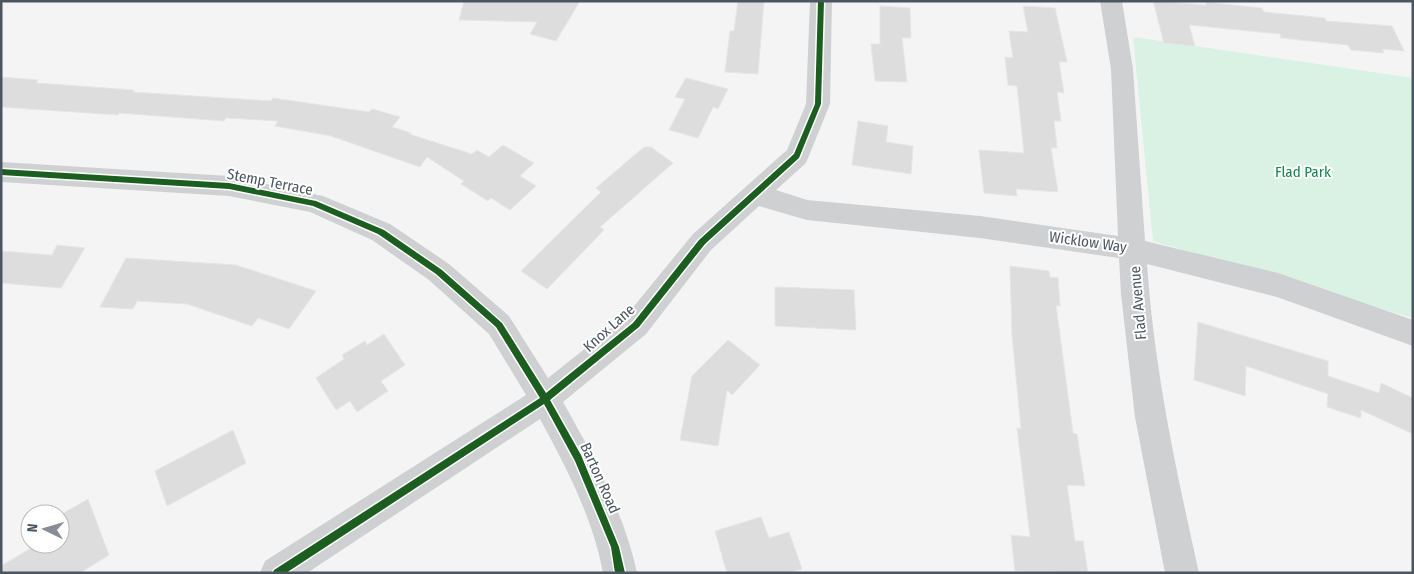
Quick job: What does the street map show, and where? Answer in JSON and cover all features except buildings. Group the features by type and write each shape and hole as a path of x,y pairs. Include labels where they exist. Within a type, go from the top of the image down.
{"street":[{"name":"Knox Lane","path":"277,573 545,399 636,326 702,242 797,156 818,104 821,1"},
{"name":"Flad Avenue","path":"1111,1 1122,69 1135,294 1150,417 1182,573"},
{"name":"Stemp Terrace","path":"1,172 229,186 314,203 381,232 439,272 499,325 545,399"},
{"name":"Wicklow Way","path":"754,194 807,210 980,226 1133,249 1278,285 1413,333"},
{"name":"Barton Road","path":"545,399 578,458 615,546 620,573"}],"green space":[{"name":"Flad Park","path":"1133,37 1413,78 1413,318 1153,241"}],"cycle path":[{"path":"277,573 545,399 636,325 702,242 797,156 818,104 821,1"},
{"path":"1,172 229,186 314,203 381,232 439,272 499,325 545,399 578,458 615,547 620,573"}]}
